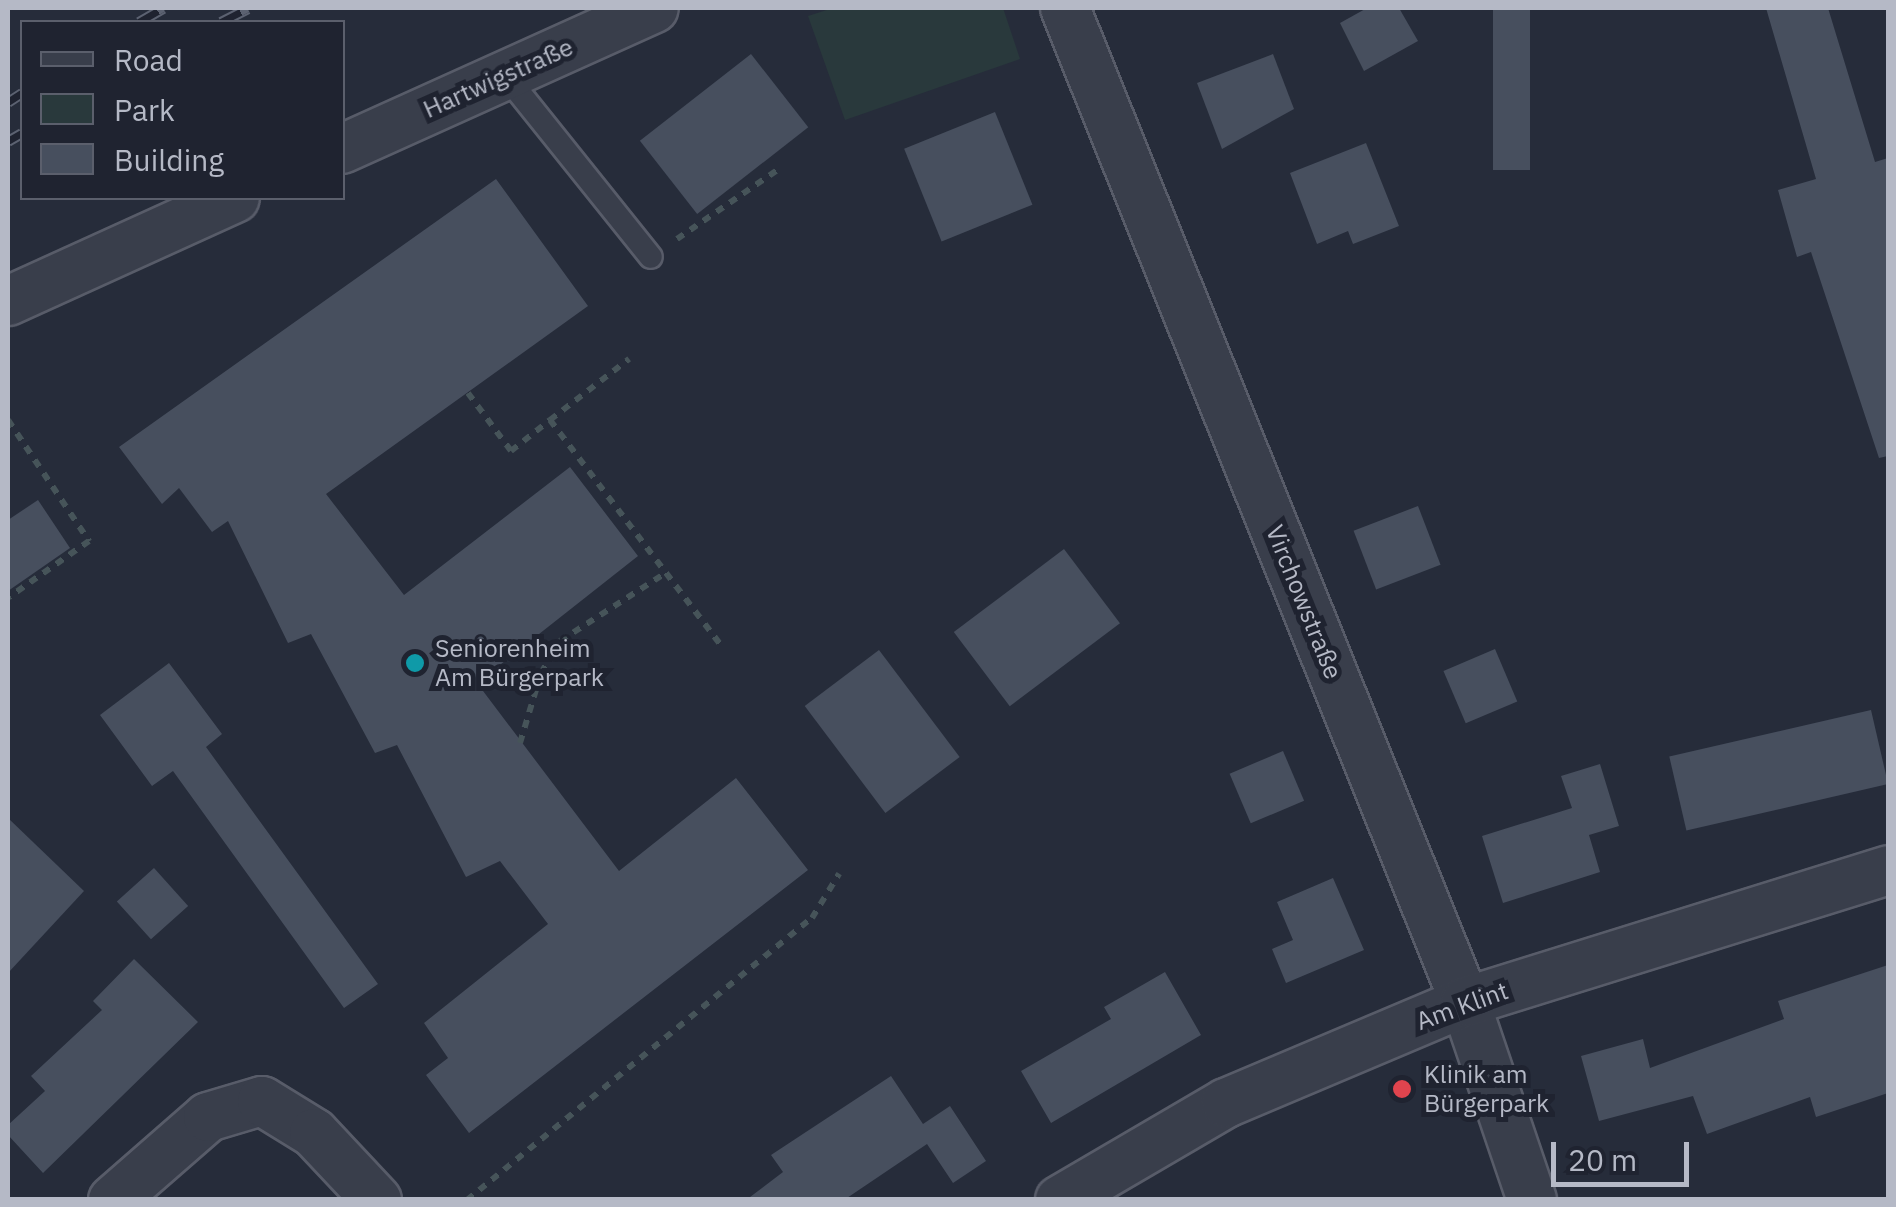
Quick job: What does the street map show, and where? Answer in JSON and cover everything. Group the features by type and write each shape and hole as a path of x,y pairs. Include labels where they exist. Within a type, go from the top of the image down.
{"street":[{"name":"Hartwigstraße","path":"345,148 654,8"},
{"name":"Virchowstraße","path":"1064,8 1464,1002 1532,1200"},
{"path":"8,301 231,200"},
{"name":"Am Klint","path":"1060,1200 1226,1104 1464,1002 1888,870"},
{"path":"113,1200 208,1116 262,1101 314,1133 377,1200"}],"lane":[{"path":"505,75 651,257"}],"path":[{"path":"651,257 779,168"},
{"path":"468,393 511,451 629,359"},
{"path":"8,420 88,541 9,597"},
{"path":"550,420 720,644"},
{"path":"520,743 541,673 560,641 668,572"},
{"path":"468,1200 812,918 839,874"}],"green space":[{"path":"833,8 1003,8 1020,59 845,120 808,16"}],"building":[{"path":"1367,8 1399,8 1418,41 1364,71 1340,23"},
{"path":"1493,8 1530,8 1530,170 1493,170"},
{"path":"1766,8 1828,8 1875,162 1888,158 1888,456 1879,458 1811,252 1797,257 1778,190 1816,179"},
{"path":"751,54 808,127 697,214 640,141"},
{"path":"1273,54 1294,109 1222,149 1197,83"},
{"path":"995,112 1032,205 942,241 904,149"},
{"path":"1366,143 1399,226 1353,244 1348,231 1317,244 1290,173"},
{"name":"Seniorenheim Am Bürgerpark","path":"496,179 588,306 326,494 404,595 570,467 638,556 477,683 619,871 736,778 808,870 469,1133 426,1075 448,1058 424,1023 548,924 500,861 466,877 397,745 375,753 311,634 288,643 228,521 212,532 179,488 162,504 119,447"},
{"path":"38,500 70,548 8,591 8,520"},
{"path":"1418,506 1441,565 1376,590 1354,531"},
{"path":"1064,549 1120,623 1010,706 954,632"},
{"path":"1495,649 1517,701 1466,723 1443,671"},
{"path":"879,650 960,757 885,813 805,706"},
{"path":"169,663 222,734 206,747 378,984 344,1008 173,771 152,786 100,715"},
{"path":"1871,710 1888,784 1686,831 1669,757"},
{"path":"1283,751 1304,801 1251,823 1230,774"},
{"path":"1600,764 1619,826 1589,835 1600,872 1503,903 1482,836 1572,808 1561,776"},
{"path":"8,818 84,891 8,973"},
{"path":"154,868 188,906 151,939 117,901"},
{"path":"1333,878 1364,950 1286,983 1272,949 1293,940 1277,902"},
{"path":"134,959 198,1022 43,1173 8,1135 8,1125 45,1091 31,1076 102,1010 93,1001"},
{"path":"1888,965 1888,1093 1816,1117 1810,1097 1707,1134 1693,1096 1599,1121 1581,1056 1643,1039 1650,1068 1784,1019 1778,1001"},
{"path":"1165,972 1201,1035 1051,1123 1021,1071 1111,1019 1104,1007"},
{"path":"891,1076 923,1124 950,1106 986,1161 953,1183 927,1144 844,1200 746,1200 783,1172 771,1155"}],"railway":[{"path":"142,20 163,8"},
{"path":"225,20 248,8"},
{"path":"8,102 20,94"},
{"path":"8,141 20,134"}],"place":[{"name":"Seniorenheim Am Bürgerpark","path":"415,663"},
{"name":"Klinik am Bürgerpark","path":"1402,1089"}]}
